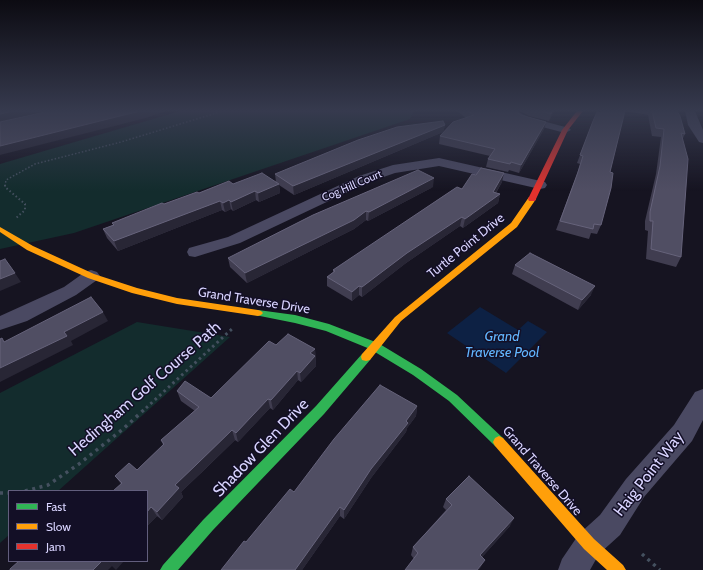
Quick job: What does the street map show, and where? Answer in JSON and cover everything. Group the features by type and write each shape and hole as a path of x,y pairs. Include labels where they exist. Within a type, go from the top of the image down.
{"street":[{"name":"Turtle Point Drive","path":"374,346 398,319 514,224 529,206 562,138"},
{"name":"Cog Hill Court","path":"195,252 234,240 364,179 393,169 439,162 540,185"},
{"name":"Grand Traverse Drive","path":"0,229 30,248 91,276 135,291 177,301 295,319 329,328 374,346 417,372 447,394 490,432 589,544 618,570"},
{"path":"0,323 20,316 70,291 91,276"},
{"name":"Shadow Glen Drive","path":"168,570 208,525 320,410 374,346"},
{"name":"Haig Point Way","path":"573,570 589,544 610,525 635,488 683,433 703,399"}],"path":[{"path":"13,220 25,210 25,204 5,187 6,180 18,172 66,155 135,138"},
{"name":"Hedingham Golf Course Path","path":"29,490 48,485 79,464 123,429 236,325"},
{"path":"642,554 660,570"}],"green space":[{"path":"90,138 355,138 74,233 0,249 0,164"},
{"path":"137,322 230,337 59,490 8,490 8,536 0,543 0,393"}],"water":[{"name":"Grand Traverse Pool","path":"480,307 518,330 528,321 547,332 506,373 447,333"}],"building":[{"path":"0,138 34,138 0,146"},
{"path":"365,138 414,138 293,186 275,174"},
{"path":"447,138 537,138 521,165 488,159 495,149"},
{"path":"587,138 618,138 610,172 613,173 611,188 601,225 594,224 593,229 560,221 583,156 580,155"},
{"path":"663,138 682,138 688,159 681,257 651,249 653,221 650,221 650,212 660,166"},
{"path":"481,168 504,173 493,192 500,194 465,219 462,217 407,253 362,287 359,286 352,292 327,277 335,271 333,270 457,187 462,189 472,174 476,175"},
{"path":"418,170 434,178 369,212 366,211 354,220 245,273 228,258 313,215"},
{"path":"262,173 279,184 258,193 255,191 231,202 229,200 223,203 220,201 114,241 103,229 114,225 112,223 162,203 164,204 197,192 199,193 229,181 233,184"},
{"path":"530,253 595,286 582,300 515,265"},
{"path":"5,259 15,273 0,279 0,261"},
{"path":"91,297 103,312 64,332 67,336 0,368 0,339 2,338 4,342"},
{"path":"288,334 315,349 310,353 315,356 300,373 297,371 271,400 268,399 236,433 232,430 175,485 179,488 157,512 151,507 148,511 148,490 114,490 122,483 115,476 129,463 137,470 164,444 161,440 199,407 177,391 185,381 211,398 269,341 276,345"},
{"path":"380,385 417,406 406,421 408,423 371,469 344,510 340,507 295,570 221,570 244,541 246,542 290,489 294,492 334,439"},
{"path":"469,476 514,518 480,555 485,560 477,570 405,570 418,553 413,547 452,505 446,499"},
{"path":"18,562 101,562 93,570 10,569"}],"traffic: fast":[{"path":"258,313 295,319 329,328 374,346 417,372 453,398 499,442"},
{"path":"168,570 208,525 320,410 366,357"}],"traffic: slow":[{"path":"366,357 398,319 514,225 532,199"},
{"path":"0,229 30,248 91,276 135,291 177,301 258,313"},
{"path":"499,442 589,544 618,570"}],"traffic: jam":[{"path":"532,199 561,138"}]}
